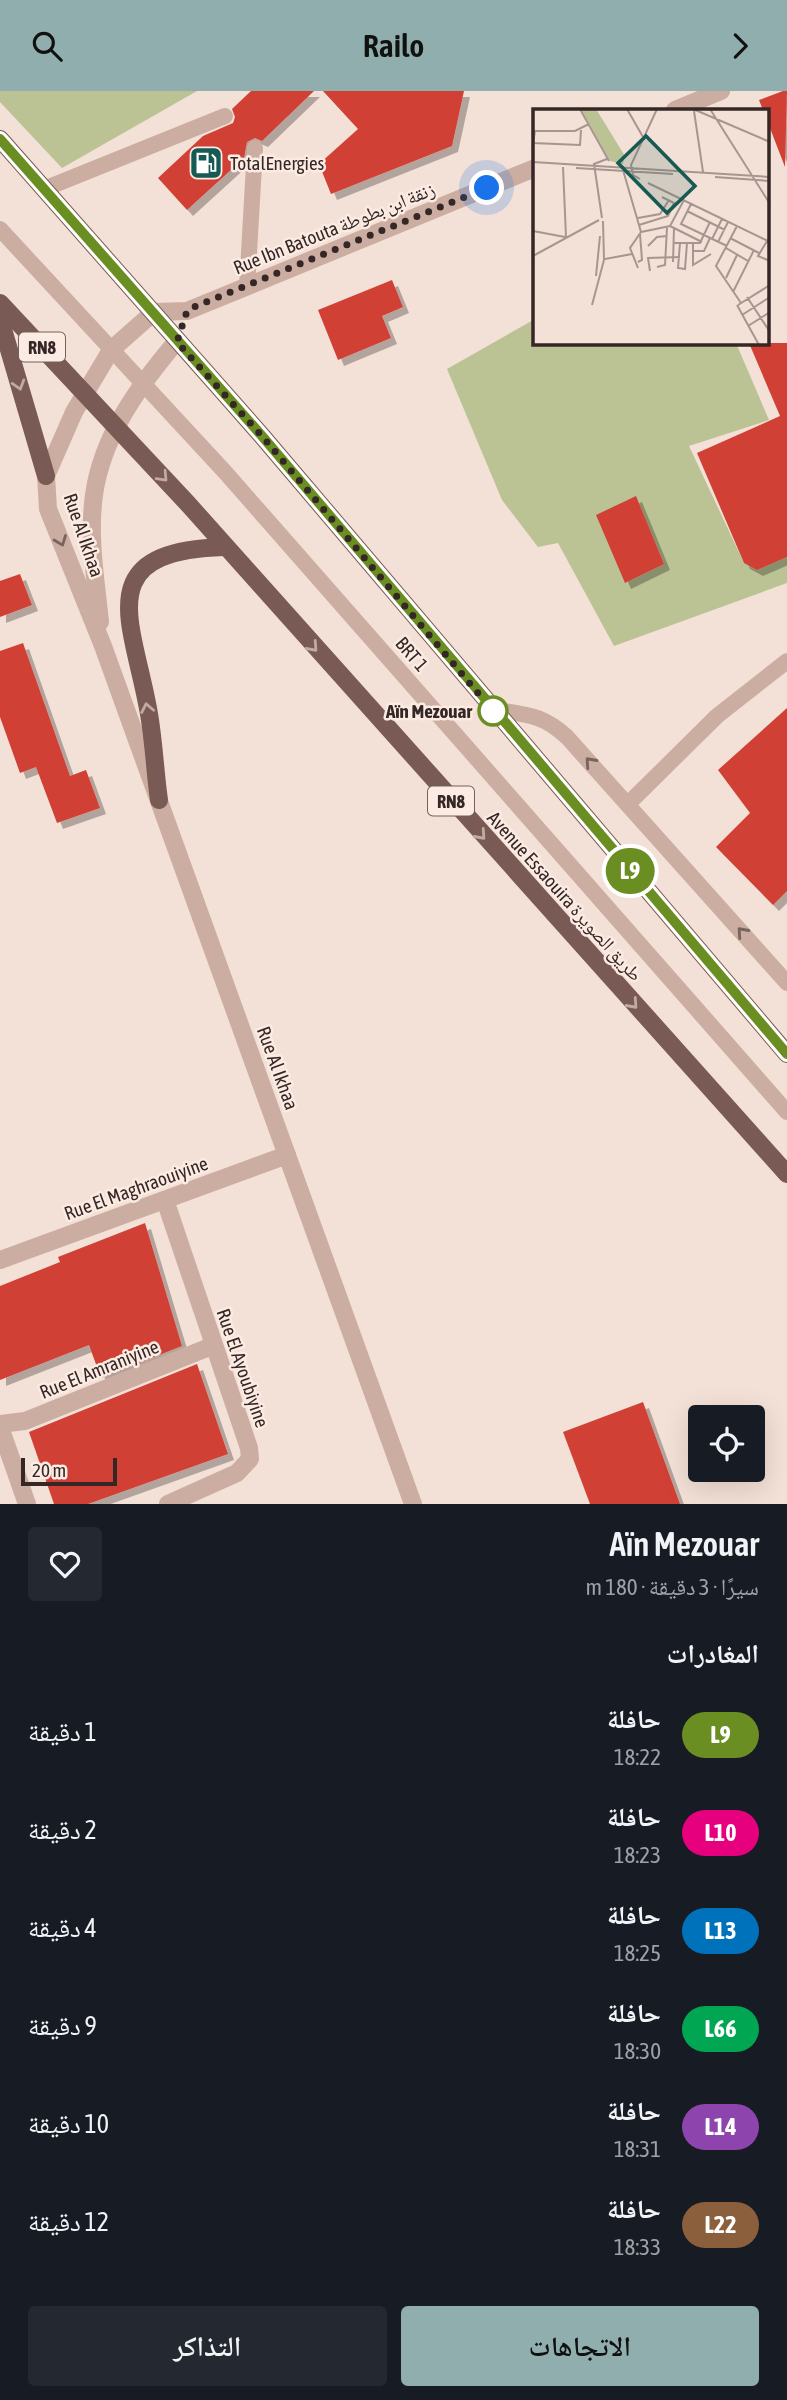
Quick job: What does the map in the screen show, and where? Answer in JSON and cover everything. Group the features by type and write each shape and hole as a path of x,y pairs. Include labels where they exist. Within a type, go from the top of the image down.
{"main road":[{"path":"0,139 262,436 787,1054"},
{"name":"RN8","path":"0,303 116,427"},
{"path":"0,319 46,476"},
{"name":"Avenue Essaouira طريق الصويرة","path":"116,427 787,1174"},
{"path":"159,800 149,715 127,603 134,581 151,563 173,552 224,547"}],"street":[{"path":"677,109 721,91"},
{"name":"Rue Ibn Batouta زنقة ابن بطوطة","path":"154,312 187,311 533,169"},
{"path":"177,342 187,311"},
{"path":"46,476 85,392 111,350 154,312"},
{"name":"Rue Al Ikhaa","path":"103,646 92,545 94,494 116,427 142,383 177,342"},
{"name":"Rue Al Ikhaa","path":"46,476 48,509 103,646 413,1504"},
{"name":"Rue El Maghraouiyine","path":"0,1260 287,1155"},
{"name":"Rue El Ayoubiyine","path":"165,1200 212,1346 249,1448 250,1459 237,1473 167,1504"},
{"name":"Rue El Amraniyine","path":"0,1426 25,1422 212,1346"},
{"path":"0,1426 27,1504"}],"lane":[{"path":"44,189 225,116"},
{"path":"247,287 255,148"},
{"name":"BRT 1","path":"0,229 225,472 787,1112"},
{"path":"628,804 717,716 787,661"},
{"path":"492,709 528,713 555,726 787,982"}],"green space":[{"path":"0,91 197,91 62,168 0,102"},
{"path":"533,320 533,345 737,345 769,420 689,446 744,563 787,552 787,583 614,646 558,543 538,547 502,500 447,369"}],"building":[{"name":"TotalEnergies","path":"251,91 314,91 262,141 255,138 247,142 244,158 187,210 158,178 203,136 233,123 235,117 232,109"},
{"path":"323,91 464,91 452,146 331,194 319,164 358,129"},
{"path":"787,91 785,167 770,128 770,109 763,109 759,100"},
{"path":"392,280 403,307 382,316 391,338 338,360 318,310"},
{"path":"787,343 787,557 757,570 744,563 697,453 780,416 750,345"},
{"path":"636,496 664,564 625,583 596,515"},
{"path":"20,574 32,605 0,617 0,581"},
{"path":"23,643 70,776 86,770 100,808 57,823 36,767 20,773 0,717 0,651"},
{"path":"787,708 787,891 773,905 716,847 750,813 718,770"},
{"path":"145,1223 182,1346 101,1378 89,1345 0,1380 0,1286 60,1262 58,1257"},
{"path":"197,1364 228,1454 88,1504 54,1504 29,1432"},
{"path":"643,1402 680,1504 590,1504 563,1432"}],"bus line":[{"name":"L9","path":"0,139 262,436 787,1054"}],"place":[{"name":"TotalEnergies","path":"206,163"},
{"name":"Aïn Mezouar","path":"493,711"}],"route":[{"path":"487,188 196,306 187,311 177,342 262,436 493,711"}]}
